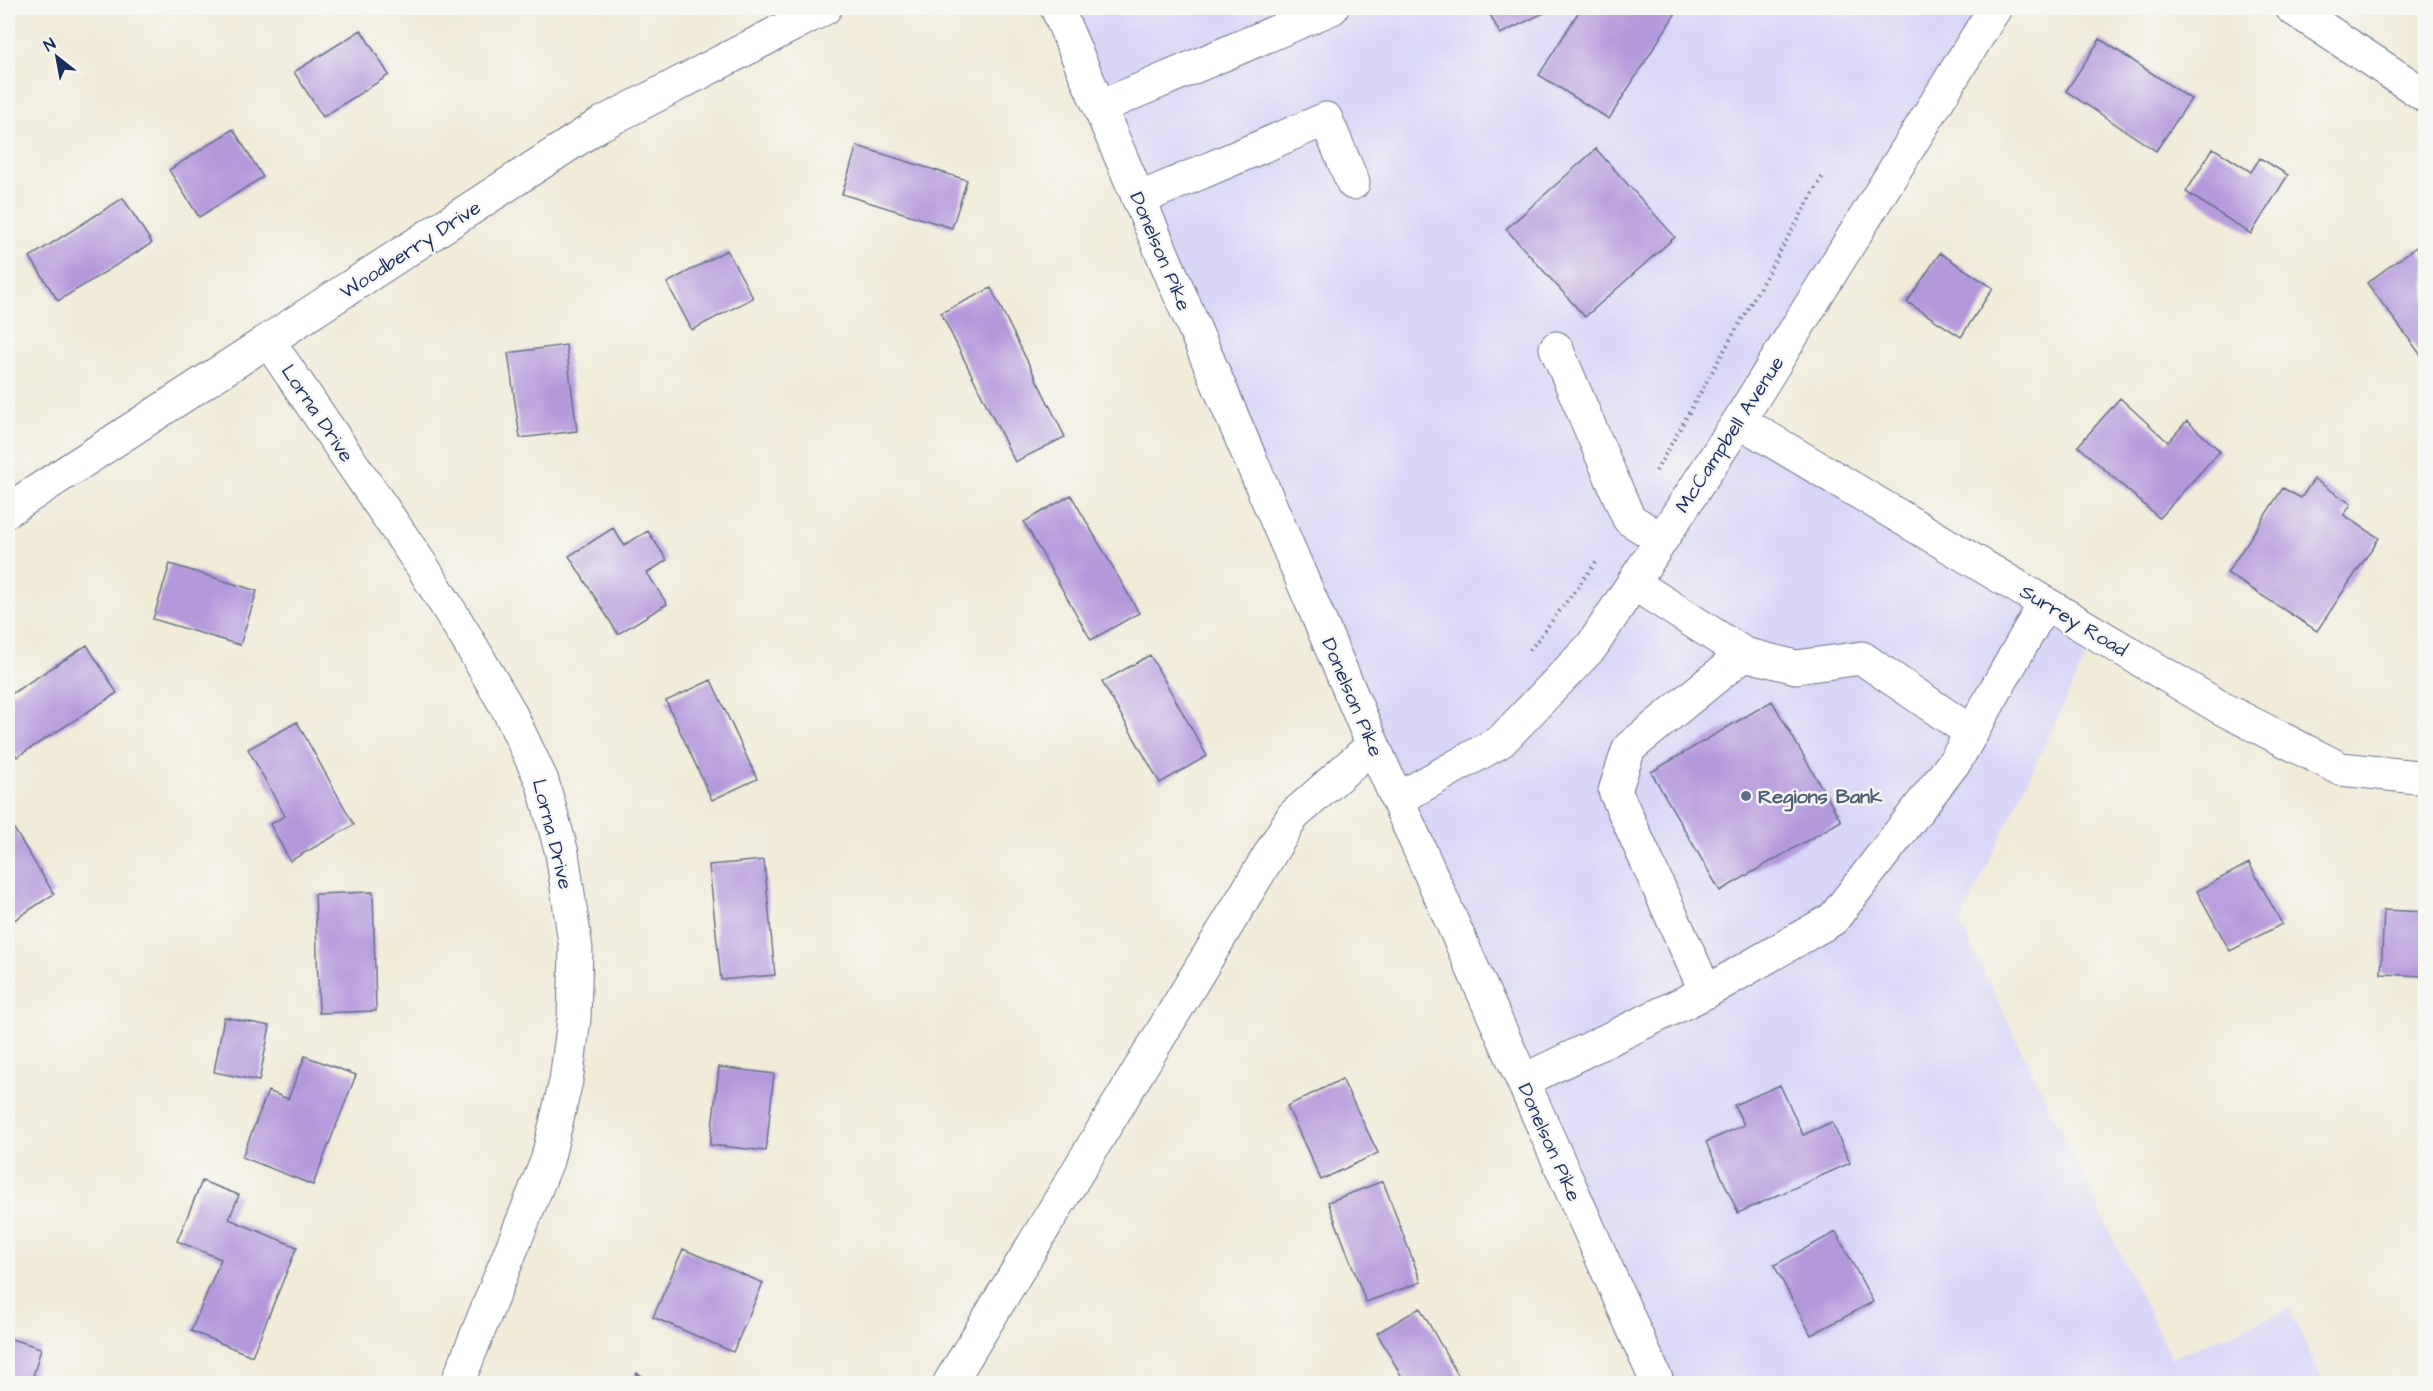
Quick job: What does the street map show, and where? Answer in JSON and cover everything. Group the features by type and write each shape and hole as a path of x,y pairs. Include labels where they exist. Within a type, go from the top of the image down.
{"street":[{"name":"Woodberry Drive","path":"8,510 599,125 825,8"},
{"name":"Donelson Pike","path":"1057,8 1373,745 1658,1383"},
{"path":"1100,107 1332,8"},
{"name":"McCampbell Avenue","path":"1398,799 1501,741 1592,646 1739,421 1995,8"},
{"path":"2292,8 2426,96"},
{"path":"1139,199 1326,119 1353,183"},
{"name":"Lorna Drive","path":"269,342 422,566 509,711 542,781 561,853 576,949 574,1018 566,1081 547,1161 457,1383"},
{"path":"1556,348 1629,519 1661,539"},
{"name":"Surrey Road","path":"1739,421 2223,709 2341,769 2426,778"},
{"path":"1633,583 1744,654 1796,667 1862,658 1972,733"},
{"path":"1523,1081 1706,992 1833,919 1956,760 2045,603"},
{"path":"1706,992 1616,791 1629,748 1744,654"},
{"path":"950,1383 1293,816 1373,745"}],"path":[{"path":"1524,658 1629,519 1824,174"}],"shaded area":[{"path":"1057,8 1995,8 1739,421 2097,634 1960,923 2171,1358 2289,1309 2324,1383 1658,1383"}],"building":[{"path":"1487,8 1549,8 1550,10 1500,34"},
{"path":"1581,8 1679,8 1609,119 1539,75"},
{"path":"361,30 389,75 323,117 294,72"},
{"path":"2100,39 2191,99 2156,151 2066,91"},
{"path":"233,129 263,177 199,217 169,170"},
{"path":"857,146 967,180 952,228 842,194"},
{"path":"2213,148 2251,172 2260,158 2288,175 2251,234 2186,192"},
{"path":"1596,149 1675,237 1585,317 1506,229"},
{"path":"123,198 152,243 58,301 30,257"},
{"path":"2416,247 2426,260 2426,362 2367,283"},
{"path":"727,250 753,298 692,330 667,283"},
{"path":"1940,253 1993,288 1961,337 1907,302"},
{"path":"991,288 1065,437 1015,462 941,313"},
{"path":"566,345 577,431 520,438 508,353"},
{"path":"2120,398 2168,442 2187,421 2220,451 2159,518 2078,446"},
{"path":"2314,479 2351,504 2344,515 2379,538 2317,631 2227,573 2283,488 2301,498"},
{"path":"1071,495 1139,613 1091,640 1024,522"},
{"path":"613,528 624,545 648,531 667,560 647,573 667,604 618,634 569,556"},
{"path":"170,564 257,591 240,645 153,619"},
{"path":"87,645 117,693 17,757 8,742 8,696"},
{"path":"1150,655 1207,756 1160,783 1102,682"},
{"path":"711,680 757,779 712,800 666,701"},
{"name":"Regions Bank","path":"1772,701 1841,821 1720,891 1651,772"},
{"path":"297,722 354,825 290,861 270,824 285,816 248,749"},
{"path":"8,819 54,894 8,924"},
{"path":"764,860 775,975 721,980 709,865"},
{"path":"2249,863 2282,924 2230,951 2197,891"},
{"path":"373,892 376,1011 319,1013 315,894"},
{"path":"2384,910 2426,912 2426,976 2381,974"},
{"path":"224,1017 270,1026 259,1081 214,1072"},
{"path":"305,1056 356,1075 313,1185 242,1157 268,1091 288,1099"},
{"path":"719,1067 774,1074 766,1151 710,1145"},
{"path":"1342,1079 1378,1153 1321,1180 1287,1106"},
{"path":"1780,1085 1803,1135 1832,1122 1850,1163 1738,1213 1706,1142 1744,1125 1734,1105"},
{"path":"202,1181 239,1195 229,1219 297,1247 252,1356 191,1331 221,1259 177,1241"},
{"path":"1383,1181 1421,1282 1366,1302 1328,1202"},
{"path":"1836,1232 1873,1302 1811,1335 1774,1265"},
{"path":"683,1249 763,1283 733,1352 653,1317"},
{"path":"1420,1308 1463,1384 1406,1384 1377,1333"},
{"path":"8,1338 41,1348 31,1384 8,1384"},
{"path":"637,1373 655,1384 631,1384"}],"place":[{"name":"Regions Bank","path":"1746,796"}]}
